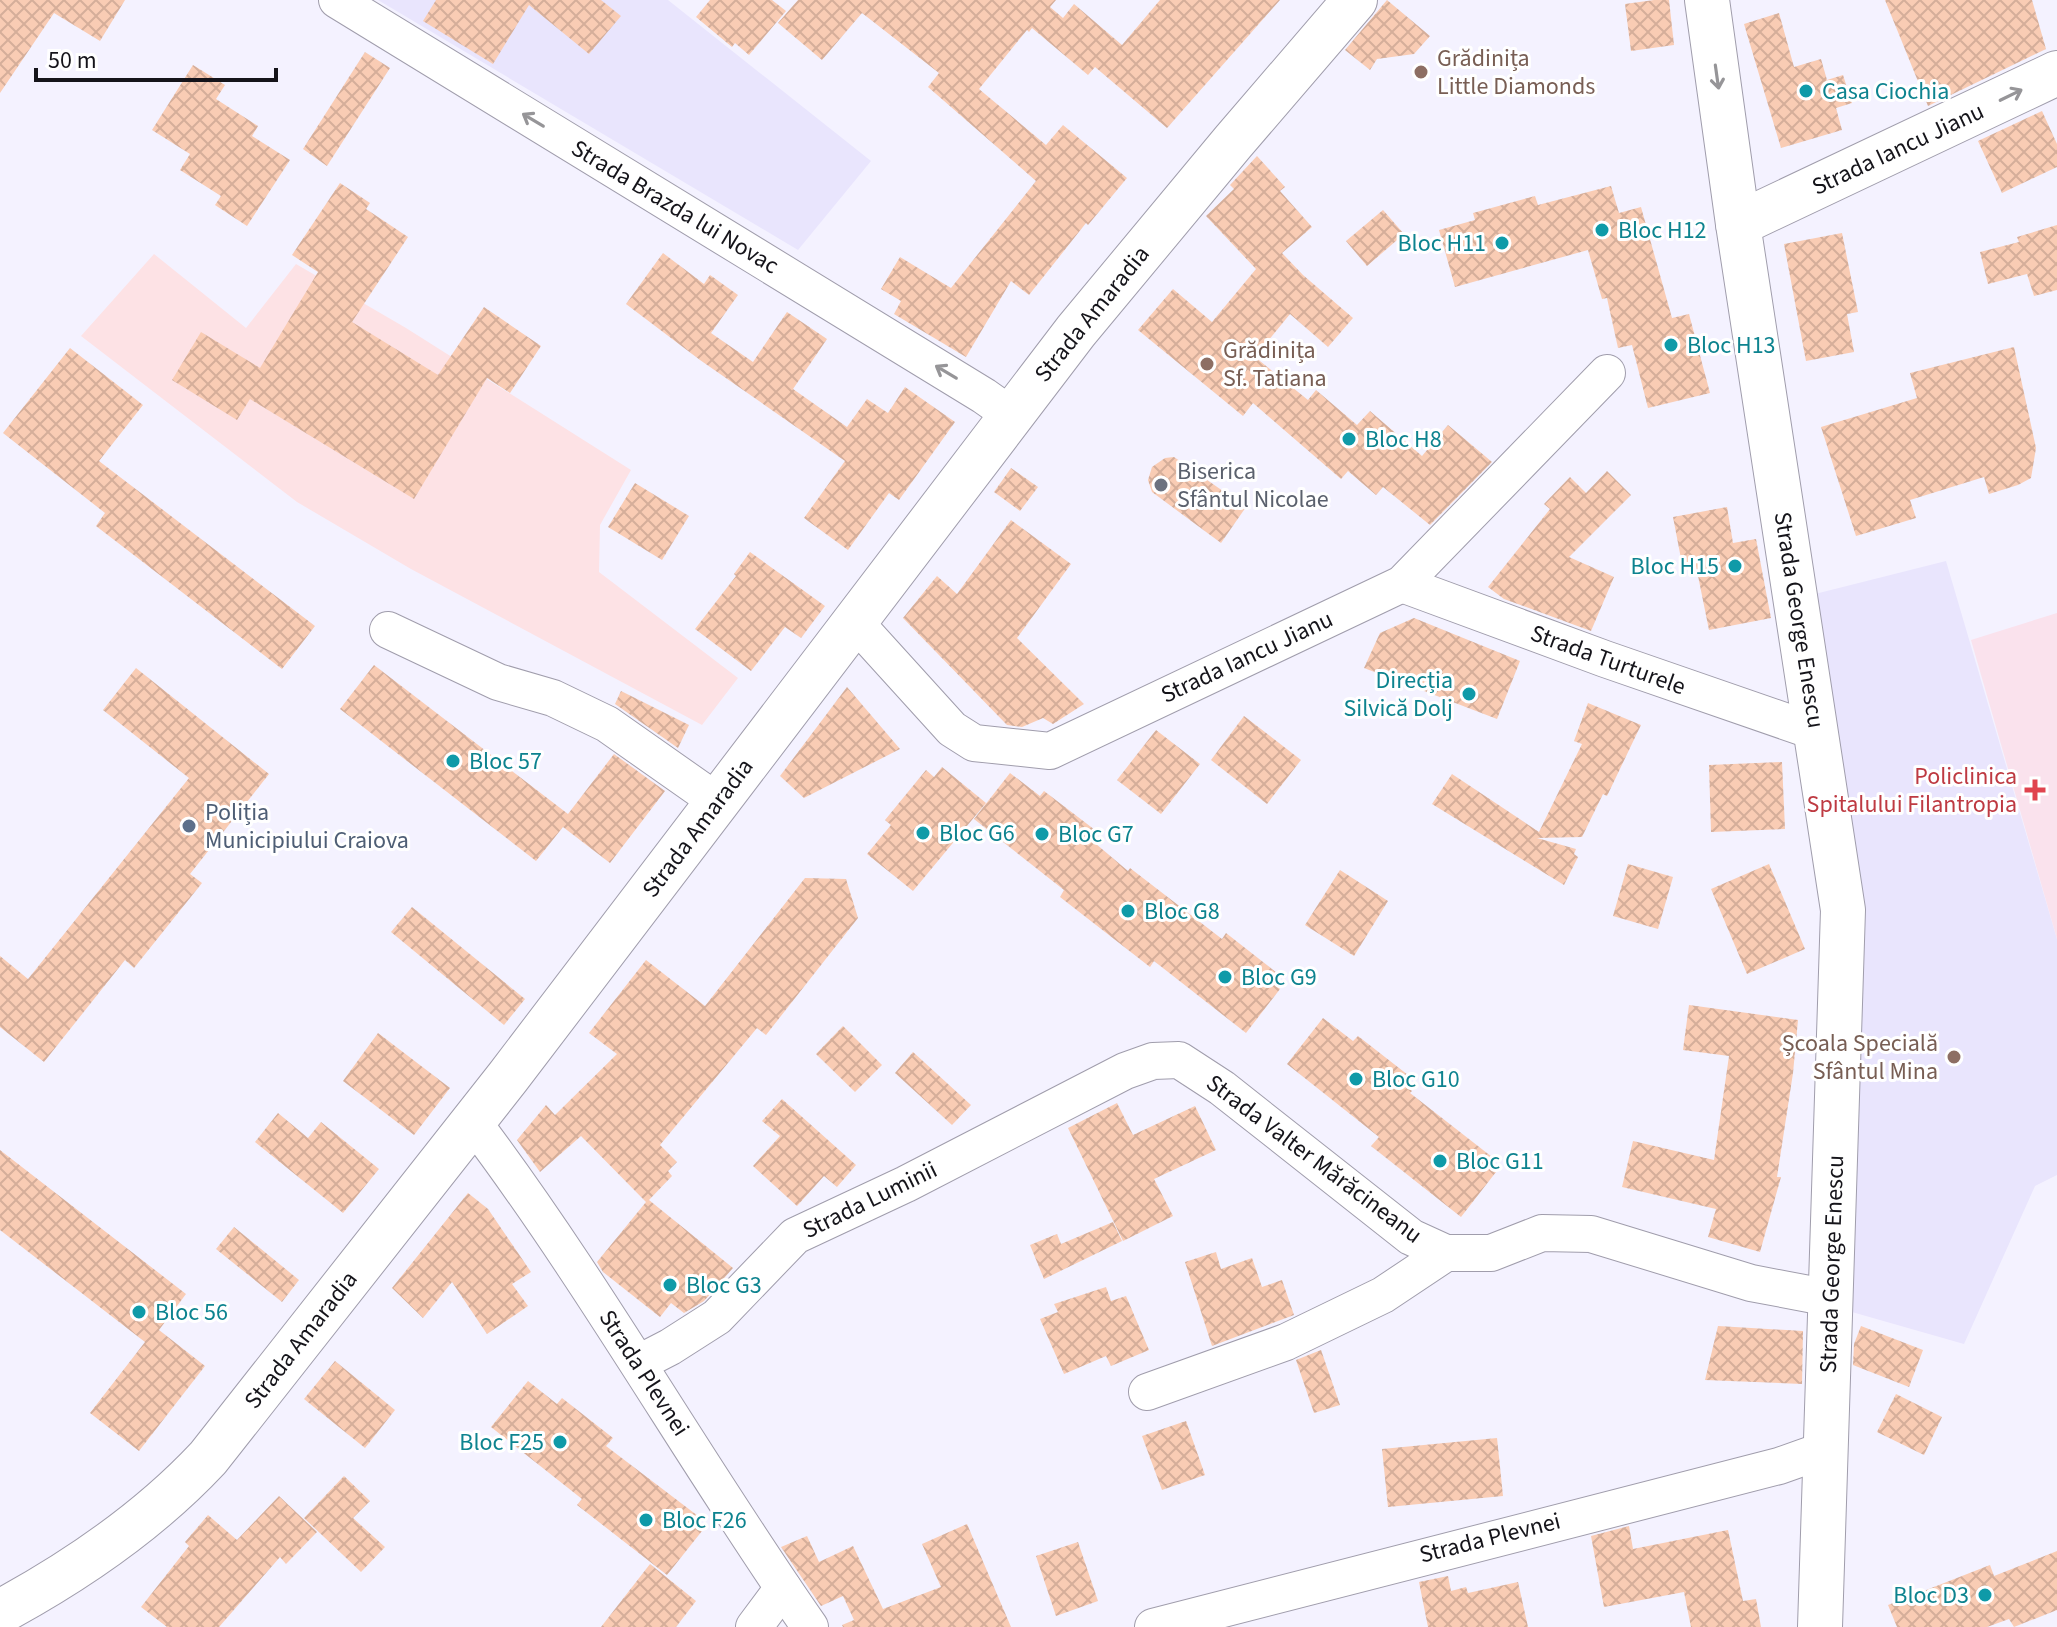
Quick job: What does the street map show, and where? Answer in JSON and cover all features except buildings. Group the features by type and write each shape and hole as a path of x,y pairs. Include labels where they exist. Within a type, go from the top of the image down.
{"main road":[{"name":"Strada Amaradia","path":"0,1612 132,1528 177,1491 237,1422 473,1122 1076,331 1355,0"},
{"name":"Strada George Enescu","path":"1707,0 1738,224 1843,910 1820,1627"},
{"name":"Strada Iancu Jianu","path":"1738,224 2057,73"}],"street":[{"name":"Strada Brazda lui Novac","path":"337,0 1011,415"},
{"name":"Strada Iancu Jianu","path":"854,621 952,729 974,743 1050,751 1402,584 1607,373"},
{"name":"Strada Turturele","path":"1402,584 1816,732"},
{"path":"388,630 498,682 553,698 607,724 718,802"},
{"name":"Strada Valter Mărăcineanu","path":"1125,1071 1153,1061 1179,1060 1232,1095 1411,1237 1446,1253 1491,1253 1542,1233 1591,1234 1751,1283 1830,1298"},
{"name":"Strada Luminii","path":"639,1363 717,1317 795,1236 906,1184 1125,1071"},
{"name":"Strada Plevnei","path":"473,1122 513,1175 639,1363 810,1627"},
{"path":"1147,1392 1286,1342 1383,1295 1446,1253"},
{"name":"Strada Plevnei","path":"1153,1627 1779,1466 1827,1449"},
{"path":"754,1627 783,1588"}],"shaded area":[{"path":"378,0 668,0 871,161 798,250"},
{"path":"154,254 246,328 296,264 406,328 631,470 600,525 599,572 738,678 702,725 411,569 297,502 81,336"},
{"name":"Școala Specială Sfântul Mina","path":"1946,561 2057,939 2057,1175 2035,1186 1964,1344 1845,1310 1811,595"},
{"name":"Policlinica Spitalului Filantropia","path":"2057,613 2057,939 1971,640"}],"place":[{"name":"Grădinița Little Diamonds","path":"1421,72"},
{"name":"Casa Ciochia","path":"1806,91"},
{"name":"Bloc H12","path":"1602,230"},
{"name":"Bloc H11","path":"1502,243"},
{"name":"Bloc H13","path":"1671,345"},
{"name":"Grădinița Sf. Tatiana","path":"1207,364"},
{"name":"Bloc H8","path":"1349,439"},
{"name":"Biserica Sfântul Nicolae","path":"1161,485"},
{"name":"Bloc H15","path":"1735,566"},
{"name":"Direcția Silvică Dolj","path":"1469,694"},
{"name":"Bloc 57","path":"453,761"},
{"name":"Policlinica Spitalului Filantropia","path":"2035,790"},
{"name":"Poliția Municipiului Craiova","path":"189,826"},
{"name":"Bloc G6","path":"923,833"},
{"name":"Bloc G7","path":"1042,834"},
{"name":"Bloc G8","path":"1128,911"},
{"name":"Bloc G9","path":"1225,977"},
{"name":"Școala Specială Sfântul Mina","path":"1954,1057"},
{"name":"Bloc G10","path":"1356,1079"},
{"name":"Bloc G11","path":"1440,1161"},
{"name":"Bloc G3","path":"670,1285"},
{"name":"Bloc 56","path":"139,1312"},
{"name":"Bloc F25","path":"560,1442"},
{"name":"Bloc F26","path":"646,1520"},
{"name":"Bloc D3","path":"1985,1595"}]}
